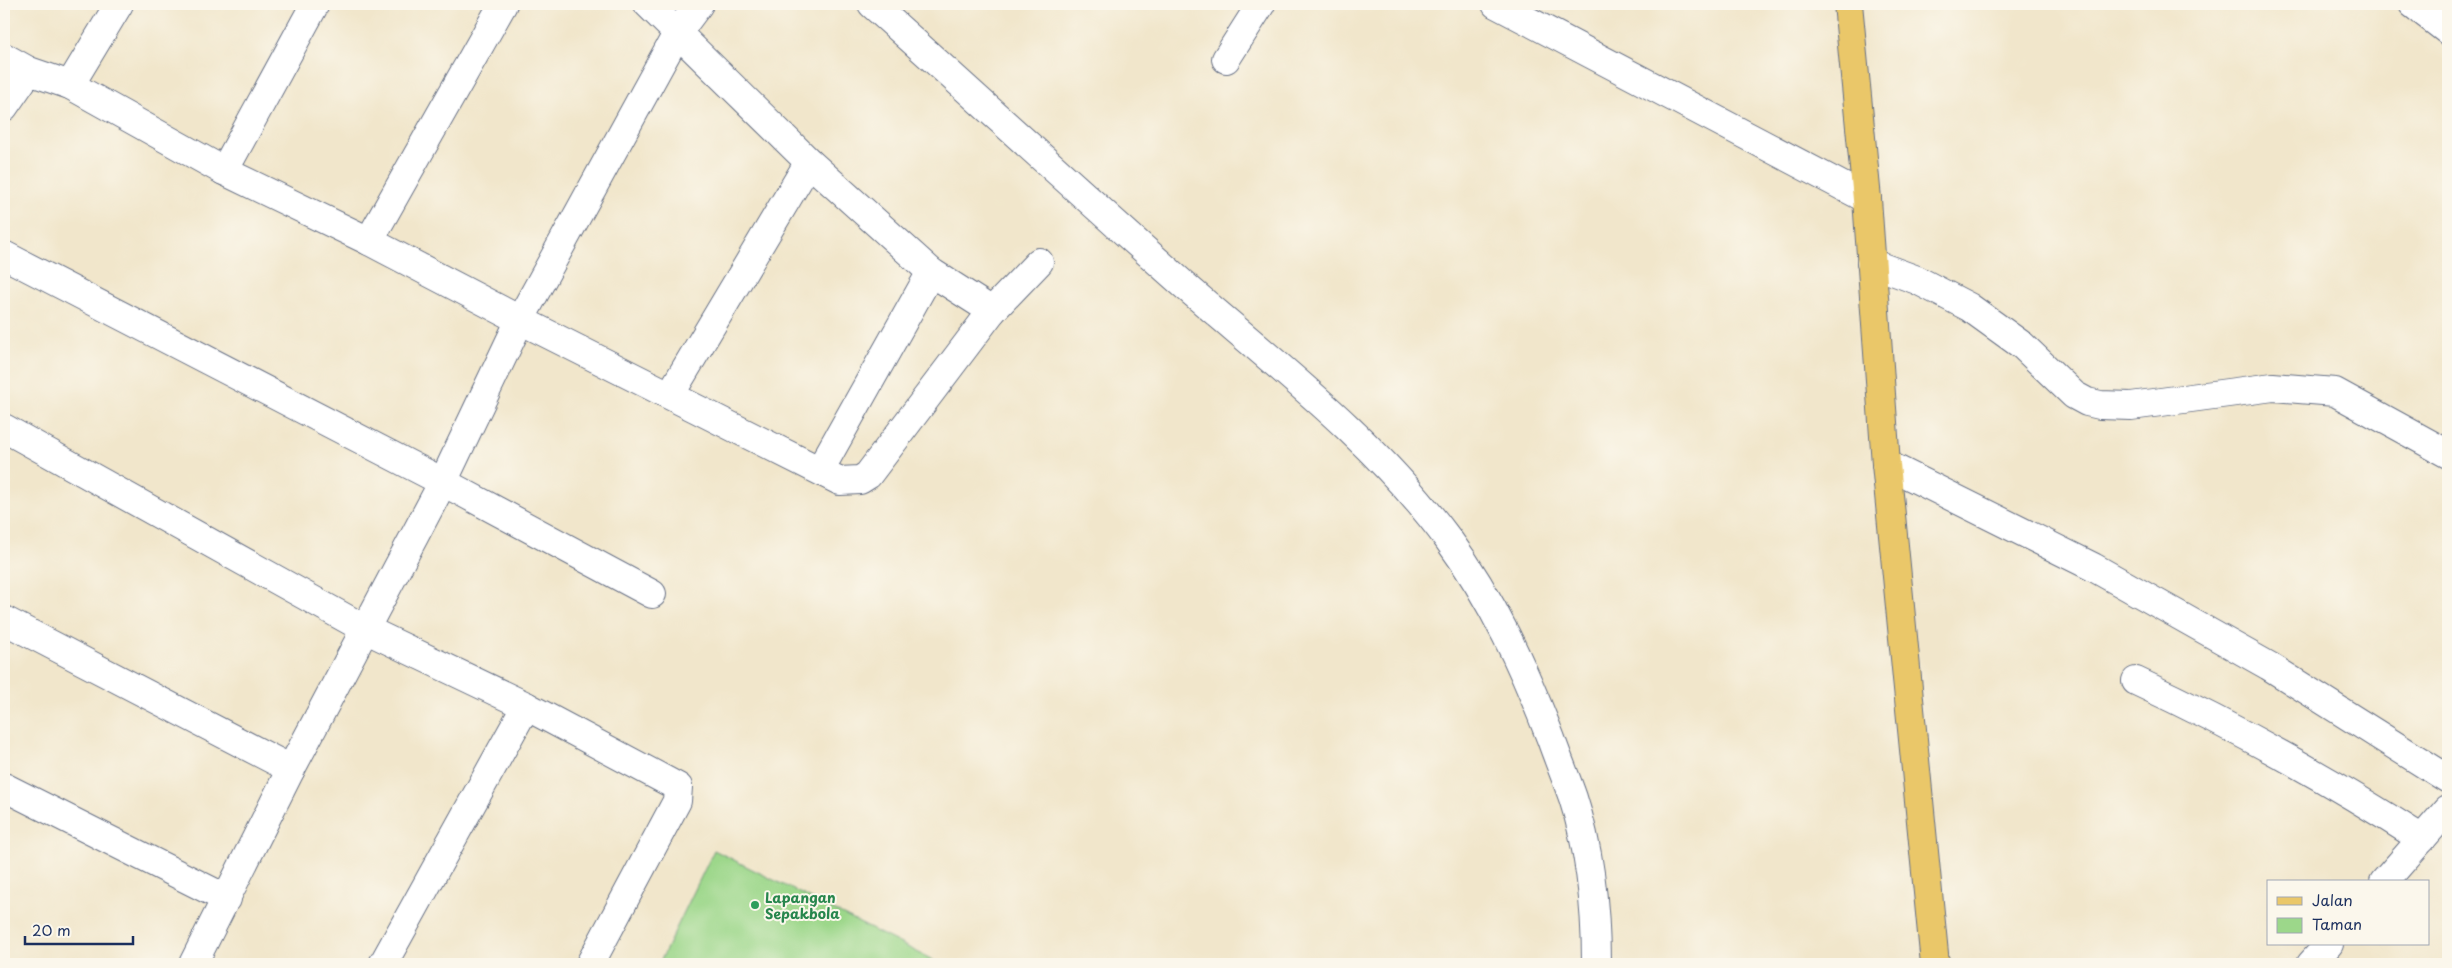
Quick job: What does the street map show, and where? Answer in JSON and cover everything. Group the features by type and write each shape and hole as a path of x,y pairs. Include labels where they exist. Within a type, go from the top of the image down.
{"main road":[{"path":"1848,4 1867,199 1886,464 1935,964"}],"street":[{"path":"70,85 118,4"},
{"path":"224,171 315,4"},
{"path":"369,241 503,4"},
{"path":"648,4 809,162 931,272 992,312"},
{"path":"193,964 291,769 443,482 520,320 678,32 699,4"},
{"path":"872,4 1184,284 1346,425 1396,478 1448,538 1481,588 1514,649 1532,689 1574,800 1589,866 1596,964"},
{"path":"1226,59 1261,4"},
{"path":"1496,4 1867,199"},
{"path":"2413,4 2448,31"},
{"path":"4,58 29,71 70,85 224,171 369,241 520,320 840,481 860,480 868,475 992,312 1039,262"},
{"path":"4,107 29,71"},
{"path":"670,395 809,162"},
{"path":"4,255 443,482 652,594"},
{"path":"1871,263 1917,280 1968,306 2023,346 2074,395 2087,402 2100,406 2131,406 2274,387 2335,392 2448,454"},
{"path":"820,470 931,272"},
{"path":"4,428 365,628 526,706 678,787 677,801 590,964"},
{"path":"1886,464 2093,567 2269,666 2448,778"},
{"path":"4,620 291,769"},
{"path":"2136,681 2263,744 2369,805 2422,839"},
{"path":"383,964 526,706"},
{"path":"4,787 227,899"},
{"path":"2386,880 2448,810"},
{"path":"2311,964 2327,946"}],"green space":[{"name":"Lapangan Sepakbola","path":"714,850 933,960 938,964 659,964"}],"place":[{"name":"Lapangan Sepakbola","path":"755,905"}]}
